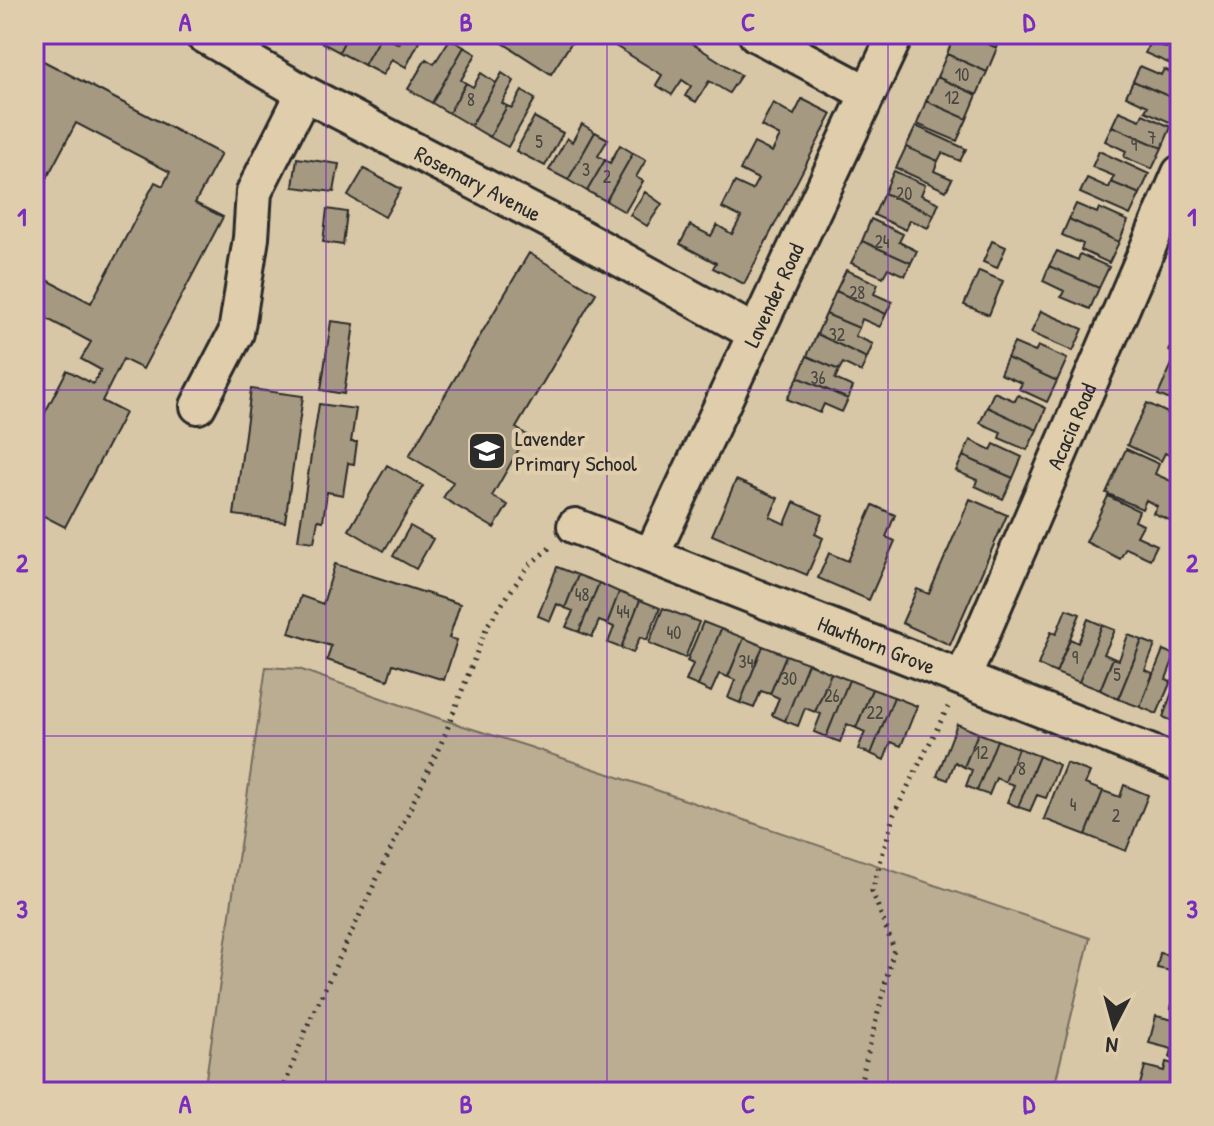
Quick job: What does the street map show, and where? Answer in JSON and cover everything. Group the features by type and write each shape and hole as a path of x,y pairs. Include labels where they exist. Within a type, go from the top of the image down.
{"street":[{"name":"Rosemary Avenue","path":"202,34 304,93 568,230 755,333"},
{"path":"756,34 867,93"},
{"name":"Lavender Road","path":"652,554 896,34"},
{"path":"198,406 236,333 251,238 254,192 304,93"},
{"name":"Acacia Road","path":"963,678 1180,173"},
{"name":"Hawthorn Grove","path":"575,526 1180,764"}],"path":[{"path":"282,1092 309,1022 444,737 487,626 528,566 575,526"},
{"path":"858,1092 894,949 872,891 894,814 963,678"}],"shaded area":[{"path":"266,667 299,669 1090,938 1053,1092 204,1092"}],"building":[{"path":"318,34 348,34 339,52 315,39"},
{"path":"348,34 381,35 364,65 339,52"},
{"path":"404,34 419,42 406,67 392,59 383,75 364,65 381,35 399,44"},
{"path":"577,34 551,74 492,36"},
{"path":"596,34 677,34 741,75 729,93 709,81 696,102 685,96 691,86 682,80 672,95 656,85 662,75"},
{"path":"955,34 965,34 997,48 987,72 947,54"},
{"path":"965,34 1003,34 997,48"},
{"path":"1155,34 1180,34 1180,45"},
{"path":"450,39 464,47 432,103 408,89 426,59 434,64"},
{"path":"1150,41 1166,48 1169,42 1180,47 1180,68 1145,53"},
{"path":"464,47 476,54 461,80 466,83 449,113 432,103"},
{"path":"947,54 987,72 977,95 937,77"},
{"path":"34,56 221,154 195,203 223,217 143,369 123,359 102,401 125,413 65,527 34,511 34,434 67,370 93,384 101,370 81,359 91,342 34,312 34,273 91,303 155,182 163,186 170,172 76,123 34,202"},
{"path":"1140,66 1161,75 1164,69 1180,76 1180,101 1133,81"},
{"path":"481,73 496,83 471,126 449,113 466,83 473,87"},
{"path":"502,73 514,81 502,103 507,106 490,137 471,126"},
{"path":"937,77 977,95 967,119 926,101"},
{"path":"1133,81 1180,101 1174,124 1145,111 1148,106 1126,96"},
{"path":"522,91 535,99 508,147 490,137 507,106 512,108"},
{"path":"802,99 832,114 744,284 713,268 716,263 680,244 690,225 711,236 717,225 732,234 741,217 722,208 735,182 752,190 758,179 740,170 754,143 772,152 780,136 761,126 773,103 794,115"},
{"path":"926,101 967,119 957,141 917,124"},
{"path":"1119,111 1140,120 1143,114 1171,127 1162,148 1112,126"},
{"path":"534,117 563,133 545,166 516,151"},
{"path":"582,124 595,132 568,180 549,170 567,138 572,142"},
{"path":"916,126 966,149 960,161 942,153 938,161 906,147"},
{"path":"1112,126 1162,148 1152,169 1124,157 1126,151 1105,141"},
{"path":"595,132 608,139 598,156 605,160 587,191 568,180"},
{"path":"620,145 633,153 606,201 587,191 605,160 610,163"},
{"path":"906,147 938,161 934,171 952,179 946,191 896,168"},
{"path":"1099,151 1149,174 1140,194 1111,182 1114,176 1092,167"},
{"path":"633,153 646,160 636,177 643,181 625,212 606,201"},
{"path":"297,158 339,164 334,192 293,187"},
{"path":"364,169 401,189 385,217 348,196"},
{"path":"894,171 925,185 921,195 939,203 934,215 884,193"},
{"path":"1087,178 1109,188 1111,182 1140,194 1130,215 1080,193"},
{"path":"645,192 662,204 647,226 630,215"},
{"path":"884,193 934,215 928,228 910,220 906,230 874,215"},
{"path":"1076,204 1097,213 1099,208 1128,221 1119,242 1069,219"},
{"path":"327,209 347,212 343,245 323,242"},
{"path":"871,219 903,234 899,242 917,251 911,263 862,241"},
{"path":"1069,219 1119,242 1109,263 1081,250 1083,244 1062,235"},
{"path":"862,241 911,263 905,276 888,268 883,277 851,263"},
{"path":"992,241 1006,247 997,268 983,262"},
{"path":"1057,251 1078,260 1080,254 1109,267 1099,288 1049,266"},
{"path":"529,253 596,293 516,428 527,435 492,496 508,505 494,528 443,498 453,482 409,456"},
{"path":"1049,266 1099,288 1090,309 1061,297 1064,291 1043,281"},
{"path":"846,270 878,284 874,294 892,302 886,314 836,291"},
{"path":"979,271 1003,281 989,315 964,305"},
{"path":"836,291 886,314 880,327 862,319 859,328 826,314"},
{"path":"1041,311 1083,329 1073,351 1031,333"},
{"path":"826,314 859,328 855,336 873,344 867,358 817,334"},
{"path":"331,321 354,324 344,394 321,390"},
{"path":"1180,324 1180,356 1169,351"},
{"path":"817,334 867,358 861,372 843,363 839,370 807,356"},
{"path":"1014,343 1035,352 1038,346 1067,359 1057,381 1007,358"},
{"path":"807,356 839,370 835,379 853,387 848,399 798,377"},
{"path":"1007,358 1057,381 1047,402 1019,389 1022,383 1000,374"},
{"path":"1172,364 1180,367 1180,404 1158,395"},
{"path":"798,377 848,399 842,412 824,404 820,413 787,399"},
{"path":"251,389 303,396 285,522 234,515"},
{"path":"994,392 1015,401 1018,395 1046,408 1037,430 987,407"},
{"path":"1147,403 1180,419 1176,427 1180,428 1180,460 1165,453 1161,461 1127,445"},
{"path":"319,404 356,409 351,442 357,442 354,464 348,463 343,495 327,492 323,521 318,520 314,542 298,540"},
{"path":"987,407 1037,430 1027,450 999,438 1001,432 980,423"},
{"path":"970,440 991,450 994,444 1022,457 1013,478 963,456"},
{"path":"1126,449 1159,464 1155,474 1180,485 1173,498 1180,501 1180,510 1174,522 1153,513 1157,506 1146,500 1142,509 1106,493"},
{"path":"963,456 1013,478 1003,499 975,486 977,480 956,471"},
{"path":"387,465 423,486 384,551 349,530"},
{"path":"736,480 778,498 770,517 785,524 794,502 823,515 815,534 823,538 807,575 712,535"},
{"path":"1108,496 1139,511 1135,521 1143,525 1137,536 1157,545 1150,559 1126,548 1120,559 1086,542"},
{"path":"970,499 1007,515 950,645 902,623 917,589 929,594"},
{"path":"873,505 895,515 886,537 895,541 869,600 818,578 829,553 848,561"},
{"path":"410,526 433,539 416,569 393,556"},
{"path":"335,564 460,604 449,638 457,640 444,680 393,664 388,680 327,660 331,646 289,633 301,596 323,604"},
{"path":"557,567 578,575 565,608 557,604 550,621 538,616"},
{"path":"578,575 599,583 579,632 566,627 573,611 565,608"},
{"path":"599,583 619,592 607,624 599,621 592,637 579,632"},
{"path":"619,592 640,600 621,648 608,643 614,627 607,624"},
{"path":"640,600 660,608 647,640 640,637 633,653 621,648"},
{"path":"663,608 699,622 685,658 649,643"},
{"path":"1066,609 1080,614 1056,673 1038,665 1051,632 1056,634"},
{"path":"1088,619 1102,625 1079,682 1056,673 1070,639 1078,643"},
{"path":"703,622 721,629 698,686 686,681 693,664 687,661"},
{"path":"1102,625 1115,630 1104,654 1113,658 1100,690 1079,682"},
{"path":"721,629 744,638 728,677 719,674 711,692 698,686"},
{"path":"1128,635 1142,640 1118,699 1100,690 1113,658 1119,660"},
{"path":"744,638 763,646 740,703 728,698 735,680 728,677"},
{"path":"1142,640 1155,645 1145,670 1153,673 1140,707 1118,699"},
{"path":"763,646 786,655 770,694 761,691 754,708 740,703"},
{"path":"1163,650 1175,655 1166,679 1171,681 1157,714 1140,707"},
{"path":"786,655 808,663 785,721 772,715 779,698 770,694"},
{"path":"808,663 831,673 815,712 805,708 798,726 785,721"},
{"path":"831,673 849,680 826,737 814,732 821,714 815,712"},
{"path":"849,680 872,689 856,728 847,724 840,742 826,737"},
{"path":"872,689 894,697 871,754 858,749 865,732 856,728"},
{"path":"1172,692 1180,695 1180,724 1163,717"},
{"path":"894,697 917,706 901,746 891,742 884,760 871,754"},
{"path":"957,724 978,733 964,767 955,762 948,780 937,776"},
{"path":"978,733 997,740 977,791 966,786 972,770 964,767"},
{"path":"997,740 1018,748 1005,782 996,778 989,795 977,791"},
{"path":"1018,748 1039,756 1018,807 1007,802 1014,785 1005,782"},
{"path":"1039,756 1059,765 1046,798 1037,795 1030,811 1018,807"},
{"path":"1066,763 1090,772 1085,784 1103,791 1086,835 1044,819"},
{"path":"1124,785 1148,795 1126,851 1086,835 1103,791 1120,797"},
{"path":"1160,953 1180,957 1180,973 1157,968"},
{"path":"1175,988 1180,989 1180,1011 1171,1009"},
{"path":"1180,1015 1180,1060 1170,1058 1172,1049 1149,1043 1156,1016 1178,1021"},
{"path":"1166,1062 1180,1066 1180,1092 1138,1092 1145,1066 1164,1071"}],"place":[{"name":"Lavender Primary School","path":"487,451"}]}
